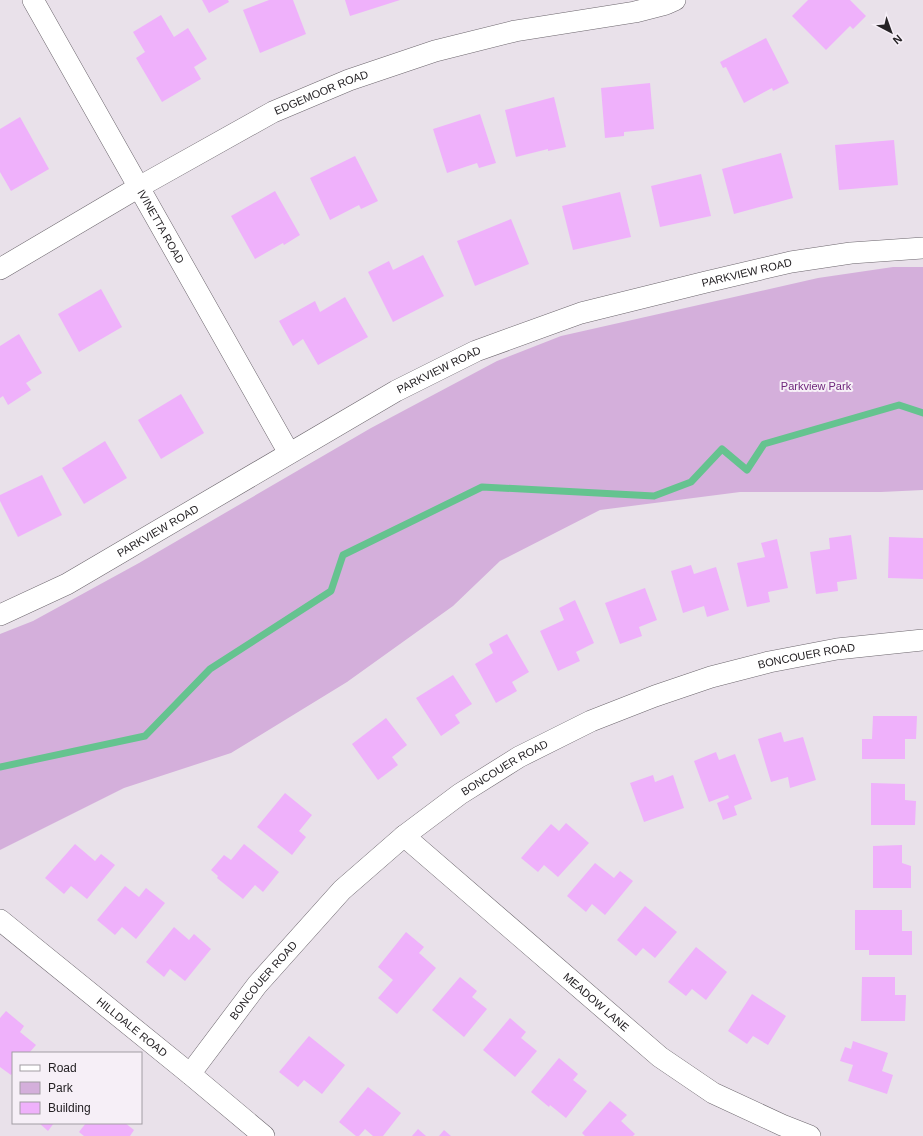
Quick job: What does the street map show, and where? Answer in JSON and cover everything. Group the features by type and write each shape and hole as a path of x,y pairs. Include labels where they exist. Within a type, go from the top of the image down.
{"street":[{"name":"IVINETTA ROAD","path":"33,0 289,453"},
{"name":"EDGEMOOR ROAD","path":"0,268 139,187 273,112 350,80 435,51 516,31 635,12 666,4 675,0"},
{"name":"PARKVIEW ROAD","path":"0,615 67,584 396,391 476,352 581,314 791,262 851,253 923,248"},
{"name":"BONCOUER ROAD","path":"190,1074 258,985 342,890 404,836 460,794 519,757 591,721 655,696 711,677 769,662 836,649 923,640"},
{"name":"MEADOW LANE","path":"404,836 660,1057 713,1093 782,1125 810,1136"},
{"name":"HILLDALE ROAD","path":"0,920 264,1136"}],"green space":[{"name":"Parkview Park","path":"893,267 923,267 923,490 881,492 740,492 600,510 500,561 453,606 347,682 231,753 124,788 0,850 0,634 33,621 139,563 371,428 497,361 561,336 818,278"}],"building":[{"path":"202,0 228,0 229,2 209,13"},
{"path":"269,0 293,0 306,34 260,53 243,10"},
{"path":"345,0 400,0 350,16"},
{"path":"808,0 850,0 866,16 853,29 850,26 826,50 792,16"},
{"path":"161,15 174,37 188,28 207,59 194,67 201,79 162,102 136,58 145,52 133,32"},
{"path":"766,38 789,83 773,91 772,88 744,103 726,67 723,68 720,62"},
{"path":"650,83 654,129 624,132 624,136 605,138 601,88"},
{"path":"554,97 566,147 548,151 548,149 516,157 505,110"},
{"path":"480,114 496,163 479,168 477,163 447,173 433,129"},
{"path":"20,117 49,169 11,191 0,172 0,129"},
{"path":"894,140 898,185 839,190 835,145"},
{"path":"781,153 793,198 734,214 722,169"},
{"path":"355,156 378,201 361,209 359,205 330,220 310,178"},
{"path":"701,174 711,216 660,227 651,186"},
{"path":"275,191 300,235 284,245 283,243 255,259 231,216"},
{"path":"620,192 631,237 573,250 562,206"},
{"path":"511,219 529,264 475,286 457,241"},
{"path":"423,255 444,296 393,322 368,272 389,261 393,270"},
{"path":"101,289 122,327 79,352 58,314"},
{"path":"345,297 368,337 318,365 303,339 293,346 279,321 315,301 320,312"},
{"path":"19,334 42,373 26,383 31,390 8,405 3,396 0,398 0,346"},
{"path":"181,394 204,433 161,459 138,420"},
{"path":"105,441 127,478 84,504 62,468"},
{"path":"42,475 62,515 18,537 0,501 0,495"},
{"path":"851,535 857,579 837,582 838,591 816,594 810,552 830,549 829,538"},
{"path":"889,537 923,538 923,579 888,578"},
{"path":"777,539 788,588 768,592 770,602 747,607 737,563 765,557 761,543"},
{"path":"691,565 694,574 716,567 729,610 707,617 704,606 683,613 671,571"},
{"path":"645,588 657,620 639,627 642,636 620,644 605,603"},
{"path":"575,600 594,643 576,652 580,661 558,671 540,631 564,620 559,608"},
{"path":"507,634 529,672 512,682 517,691 496,703 475,664 493,653 489,644"},
{"path":"453,675 472,704 455,715 460,723 441,736 416,698"},
{"path":"873,716 917,716 916,739 905,739 905,759 862,759 862,739 872,739"},
{"path":"386,718 407,745 392,757 398,765 378,780 352,744"},
{"path":"781,732 784,742 803,737 816,780 790,788 788,777 771,782 758,739"},
{"path":"716,752 719,760 735,754 752,799 734,806 737,815 723,820 717,803 729,798 728,795 709,802 694,761"},
{"path":"653,775 655,782 673,775 684,808 644,822 630,783"},
{"path":"871,783 905,784 905,800 916,801 915,825 871,825"},
{"path":"285,793 312,815 299,831 306,837 292,855 257,827"},
{"path":"566,823 589,843 558,877 544,865 538,872 521,858 551,824 559,831"},
{"path":"75,844 95,861 101,854 115,865 87,899 71,886 64,894 45,878"},
{"path":"244,844 279,872 263,892 255,885 243,899 217,878 218,876 211,870 224,855 231,860"},
{"path":"902,845 902,863 911,866 911,888 873,888 873,846"},
{"path":"595,863 614,878 620,871 633,881 605,915 592,904 586,912 567,896"},
{"path":"125,886 139,897 146,888 165,903 136,939 122,927 115,935 97,920"},
{"path":"645,906 677,932 655,958 643,948 636,956 617,940"},
{"path":"855,910 902,910 902,931 912,931 912,955 869,955 869,950 855,950"},
{"path":"174,927 189,940 194,934 211,949 185,981 170,969 164,977 146,962"},
{"path":"406,932 424,947 419,953 436,968 397,1014 378,998 393,980 378,967"},
{"path":"696,947 727,972 706,1000 692,989 686,996 668,982"},
{"path":"460,977 477,991 472,997 487,1009 464,1037 432,1010"},
{"path":"862,977 895,977 895,995 906,995 905,1021 861,1021"},
{"path":"752,994 786,1016 768,1045 753,1036 747,1044 728,1031"},
{"path":"6,1011 24,1026 20,1032 36,1045 30,1052 12,1052 11,1075 0,1067 0,1018"},
{"path":"510,1018 526,1032 521,1038 537,1051 515,1077 483,1050"},
{"path":"309,1036 345,1065 322,1094 304,1080 298,1087 279,1072"},
{"path":"853,1041 888,1053 882,1071 893,1075 887,1094 848,1081 853,1065 840,1061 845,1047 851,1049"},
{"path":"559,1058 578,1074 573,1080 587,1091 566,1118 550,1105 549,1107 531,1092"},
{"path":"368,1087 401,1113 383,1136 373,1136 365,1129 359,1136 356,1136 339,1122"},
{"path":"610,1101 627,1115 621,1121 635,1134 633,1136 585,1136 582,1133"},
{"path":"40,1124 53,1124 48,1131"},
{"path":"85,1124 126,1124 134,1130 130,1136 84,1136 79,1132"},
{"path":"418,1129 426,1136 412,1136"},
{"path":"444,1130 451,1136 439,1136"}],"waterway":[{"path":"0,767 145,736 210,669 331,591 343,555 482,487 654,496 691,482 722,449 747,470 764,444 899,405 923,413"}]}
